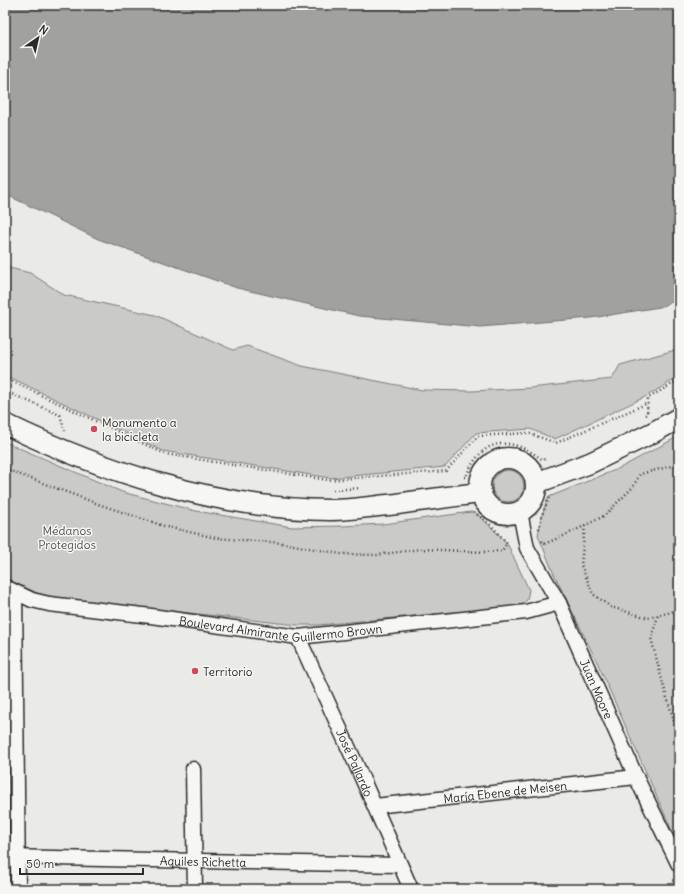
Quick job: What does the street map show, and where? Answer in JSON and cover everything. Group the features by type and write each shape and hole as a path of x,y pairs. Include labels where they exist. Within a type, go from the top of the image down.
{"main road":[{"path":"536,483 590,463 652,433 679,418"},
{"path":"5,424 60,448 129,474 202,494 279,507 331,510 369,508 481,493"},
{"path":"503,458 516,460 528,466 536,483 536,491 533,500 520,512 512,514 504,514 489,507 481,493 480,484 482,475 487,467 494,461 503,458"}],"street":[{"name":"Juan Moore","path":"520,512 527,548 559,602 636,777 676,848 679,865"},
{"name":"Boulevard Almirante Guillermo Brown","path":"10,590 32,600 69,607 151,616 298,637 526,612 559,602"},
{"path":"10,590 12,857 18,889"},
{"name":"José Pallardo","path":"298,637 412,889"},
{"path":"193,768 195,889"},
{"name":"María Ebene de Meisen","path":"375,806 636,777"},
{"name":"Aquiles Richetta","path":"12,857 194,862 400,865"}],"path":[{"path":"5,378 164,454 328,480 446,471 478,436 528,433 556,444 648,403"},
{"path":"641,417 647,414 648,398 679,380"},
{"path":"5,391 60,415 65,431 72,434"},
{"path":"460,477 466,477 475,458 481,452 492,446 500,444 520,446 531,451 543,460 548,458"},
{"path":"541,539 544,544 604,516 633,487 640,474 679,464"},
{"path":"5,469 101,505 167,527 216,538 284,543 341,554 370,555 420,549 485,552 502,551 507,543"},
{"path":"330,490 366,488"},
{"path":"585,526 581,565 593,594 611,607 648,618 679,610"},
{"path":"659,616 651,638 679,738"}],"green space":[{"path":"5,267 30,273 64,295 155,315 233,350 247,346 302,366 422,390 472,391 530,388 612,379 620,365 679,349 679,377 645,397 555,439 530,429 476,433 445,467 330,478 163,451 5,375"},
{"path":"679,436 679,841 677,842 597,662 553,572 538,535 542,515 549,497 620,468"},
{"name":"Médanos Protegidos","path":"5,442 122,492 196,511 292,527 383,524 471,512 476,513 507,543 529,590 527,600 520,606 318,625 297,625 56,598 37,593 5,578"},
{"path":"508,470 519,475 524,486 519,497 508,502 497,497 492,486 497,475"}],"shaded area":[{"path":"5,5 679,5 679,299 660,307 591,318 480,327 359,316 237,288 98,239 5,194"}],"place":[{"name":"Monumento a la bicicleta","path":"94,429"},
{"name":"Territorio","path":"195,671"}]}
